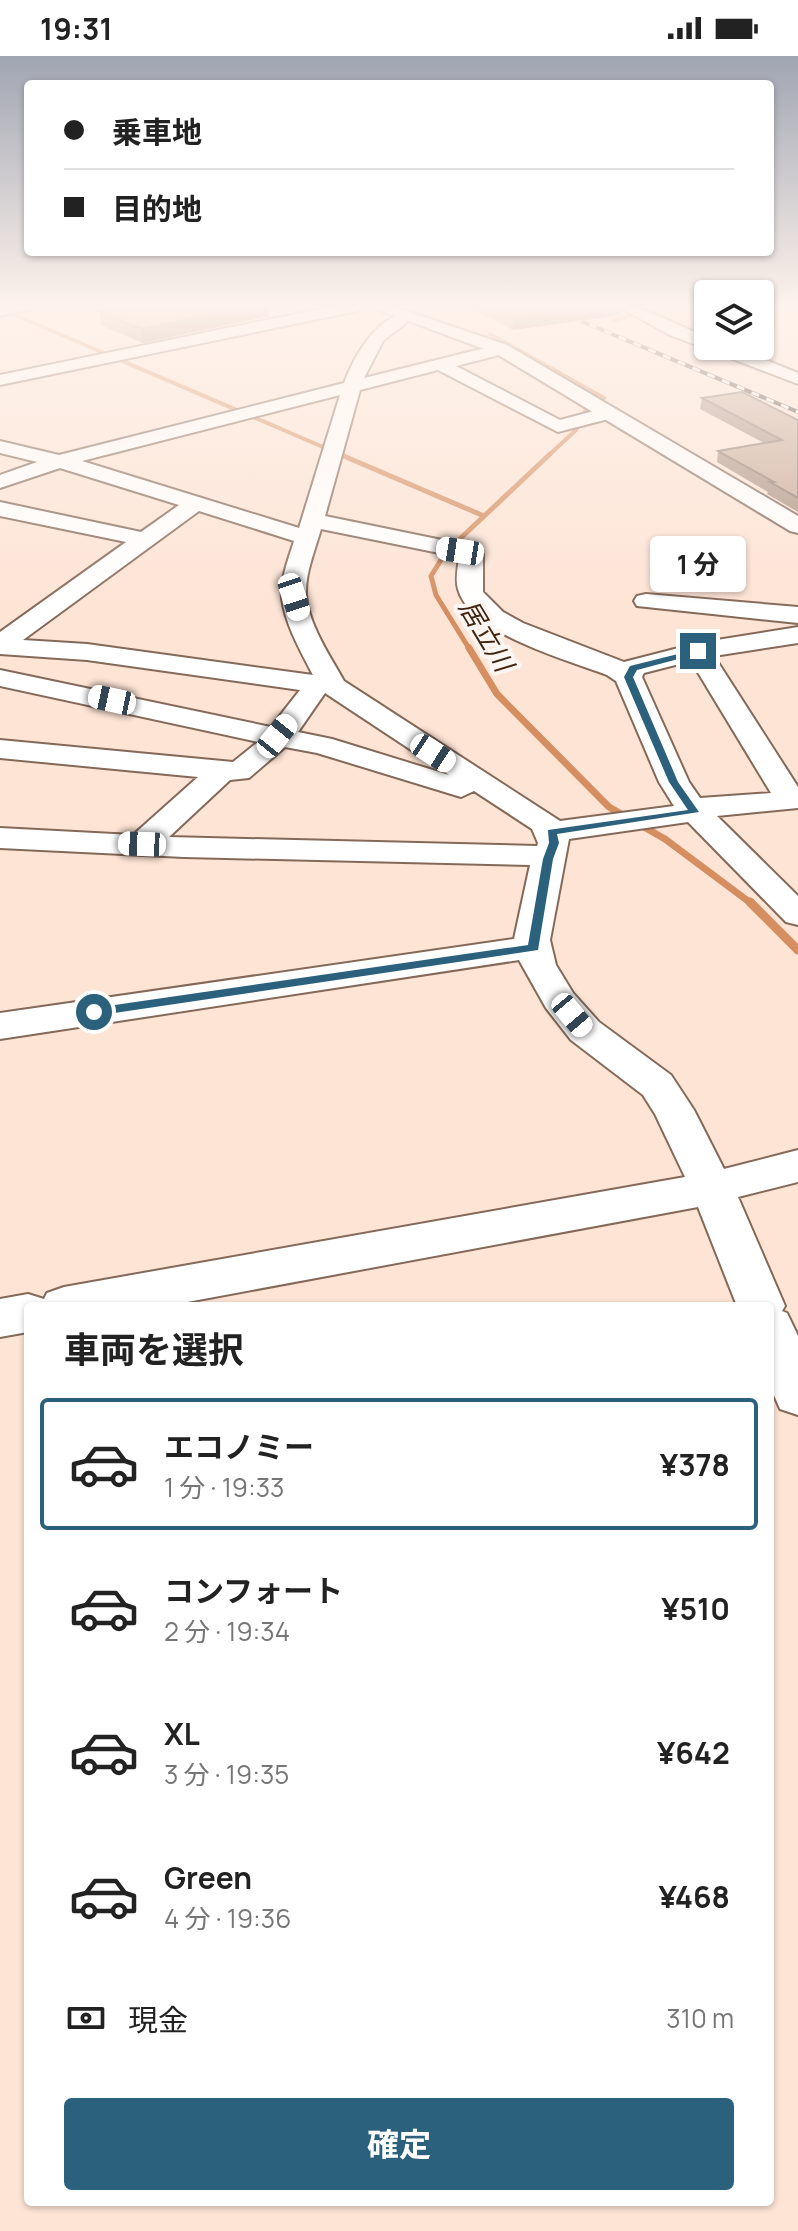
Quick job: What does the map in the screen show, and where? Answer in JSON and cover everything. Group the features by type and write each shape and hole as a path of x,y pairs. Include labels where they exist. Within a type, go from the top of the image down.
{"main road":[{"path":"599,409 798,526"}],"street":[{"path":"0,482 59,461 266,408"},
{"path":"324,686 294,597 308,528 345,408"},
{"path":"523,408 558,426 599,409"},
{"path":"0,447 59,461 193,505 308,528 373,530 471,554 471,592 485,609 515,629 617,669 628,677 674,782 693,810 798,915"},
{"path":"0,645 193,505"},
{"path":"0,509 144,539"},
{"path":"646,601 798,615"},
{"path":"628,677 633,668 698,651 798,635"},
{"path":"0,645 87,652 324,686 543,822 550,844 532,940 538,965 585,1031 657,1085 674,1110 712,1188 759,1302"},
{"path":"0,838 142,844 550,844 608,822 788,801 787,794 698,651"},
{"path":"0,678 121,702 190,721 344,751 446,784 497,793"},
{"path":"0,749 238,772 248,767 324,686"},
{"path":"142,844 223,771"},
{"path":"0,1026 534,947"},
{"path":"86,1302 712,1188 798,1166"},
{"path":"0,1318 24,1314"},
{"path":"774,1337 798,1394"}],"building":[{"path":"720,408 773,408 798,420 798,498 718,451 782,440"}],"waterway":[{"path":"231,408 344,456"},
{"name":"居立川","path":"548,456 576,430 588,408"},
{"path":"339,454 484,516"},
{"name":"居立川","path":"470,650 436,595 431,576 446,552 550,454"},
{"name":"居立川","path":"469,648 497,694 609,807 665,839 752,904"},
{"name":"居立川","path":"752,904 798,950"}],"railway":[{"path":"787,408 798,412"}],"route":[{"path":"94,1012 534,947 532,940 554,843 552,832 695,812 674,782 628,677 633,668 698,651"}]}
